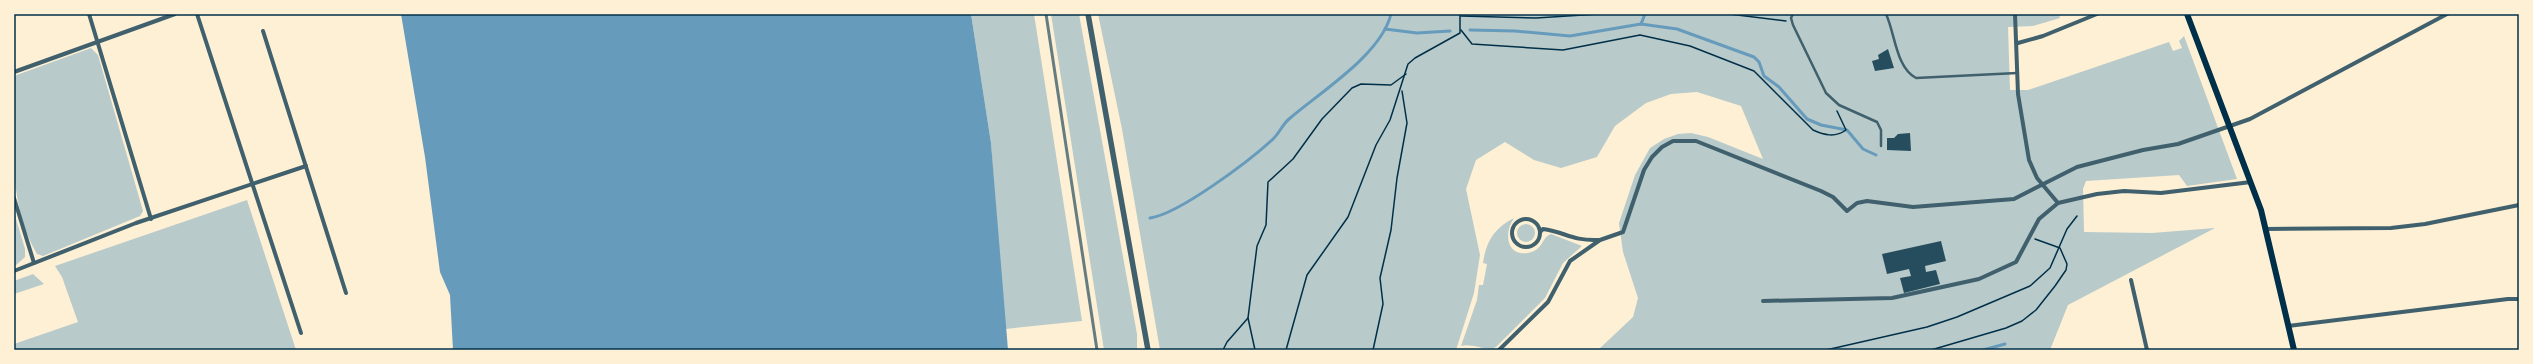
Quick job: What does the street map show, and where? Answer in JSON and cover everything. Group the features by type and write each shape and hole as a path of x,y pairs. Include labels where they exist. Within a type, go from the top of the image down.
{"main road":[{"path":"2187,14 2229,126 2252,182 2266,229 2294,350"}],"street":[{"path":"89,14 151,218"},
{"path":"14,72 175,14"},
{"path":"197,14 254,182 301,332"},
{"path":"1088,14 1148,350"},
{"path":"2015,14 2018,43 2018,94 2029,160 2033,172 2058,203"},
{"path":"2018,43 2043,36 2097,14"},
{"path":"1499,350 1548,302 1570,261 1600,240 1623,232 1644,170 1652,157 1662,147 1673,141 1696,141 1716,148 1833,197 1847,211 1857,203 1867,201 1913,207 2014,199 2043,183 2078,167 2143,150 2178,144 2268,110 2439,16 2447,14"},
{"path":"263,31 346,294"},
{"path":"14,272 151,218 254,182 306,166"},
{"path":"1763,301 1892,298 1964,283 1997,273 2016,262 2039,219 2058,203 2097,194 2124,191 2161,193 2252,182"},
{"path":"14,198 34,263"},
{"path":"2266,229 2391,228 2425,224 2519,205"},
{"path":"1540,232 1536,223 1525,219 1514,226 1512,235 1516,244 1525,248 1538,241 1540,232 1543,229 1577,240 1600,240"},
{"path":"2131,280 2146,350"},
{"path":"2288,326 2508,299 2519,299"}],"lane":[{"path":"1793,14 1792,21 1823,88 1839,105 1877,122 1881,130 1881,146"},
{"path":"1886,14 1903,66 1910,76 1916,78 2018,73"}],"path":[{"path":"1599,14 1536,18 1461,15 1461,30 1468,42 1475,45 1563,50 1640,35 1690,46 1754,72 1812,130 1822,134 1835,134 1846,130 1838,116 1839,105"},
{"path":"1729,14 1792,21"},
{"path":"1286,350 1307,274 1348,217 1374,148 1390,120 1401,90 1408,64 1414,58 1456,37 1461,30"},
{"path":"1255,350 1248,318 1255,259 1266,225 1268,182 1294,159 1322,119 1352,88 1361,84 1391,85 1406,74"},
{"path":"1374,350 1383,304 1380,278 1391,230 1397,178 1406,130 1407,116 1401,90"},
{"path":"1826,350 1927,327 1957,317 2030,286 2044,276 2060,248 2066,229 2077,216"},
{"path":"1931,350 2006,328 2036,310 2066,270 2067,264 2060,248 2029,237"},
{"path":"1223,350 1248,318"}],"shaded area":[{"path":"971,14 1034,14 1082,321 1005,329 991,143"},
{"path":"1051,14 1079,14 1137,334 1137,350 1104,350"},
{"path":"1098,14 2059,14 2060,18 2033,26 2008,27 2010,90 2028,90 2169,42 2173,51 2182,48 2179,41 2184,36 2237,179 2187,186 2179,175 2086,181 2083,189 2084,232 2152,233 2215,228 2068,305 2050,350 1598,350 1633,317 1638,298 1623,252 1619,223 1635,175 1650,148 1664,139 1678,134 1691,133 1708,137 1763,159 1741,106 1697,92 1671,94 1646,103 1615,126 1597,157 1561,168 1534,160 1505,142 1476,160 1466,189 1480,255 1474,293 1456,350 1160,350 1122,129"},
{"path":"91,48 98,55 143,211 140,216 43,256 37,254 27,234 20,212 16,190 13,144 14,76"},
{"path":"247,200 296,350 14,350 14,344 78,322 62,277 55,266"},
{"path":"14,212 25,249 25,257 14,267"},
{"path":"1514,218 1510,225 1508,239 1510,245 1519,253 1534,251 1548,235 1551,234 1582,246 1563,263 1545,298 1496,347 1488,349 1466,345 1461,346 1477,300 1479,285 1483,285 1487,264 1483,263 1486,249 1496,231"},
{"path":"1526,224 1532,227 1535,233 1532,239 1526,242 1520,239 1517,233 1520,227"},
{"path":"33,274 44,284 14,294 14,281"}],"water":[{"path":"401,14 971,14 991,143 1008,350 453,350 450,295 440,272 425,157"}],"building":[{"path":"1888,49 1894,68 1875,71 1872,61 1879,59 1878,55"},
{"path":"1910,133 1911,151 1887,150 1887,138 1894,138 1898,134"},
{"path":"1941,241 1946,261 1925,266 1926,272 1936,270 1940,284 1904,293 1900,278 1911,276 1909,269 1887,274 1882,254"}],"waterway":[{"path":"1150,218 1163,214 1195,197 1231,173 1274,138 1289,119 1348,72 1363,58 1385,29 1391,14"},
{"path":"1641,24 1645,14"},
{"path":"1470,30 1515,31 1570,36 1641,24 1677,29 1754,57 1759,62 1764,76 1779,87 1807,119 1821,125 1847,130 1863,149 1876,155"},
{"path":"1385,29 1417,33 1450,31"},
{"path":"1983,350 2005,344"}],"railway":[{"path":"1046,14 1097,350"}]}
